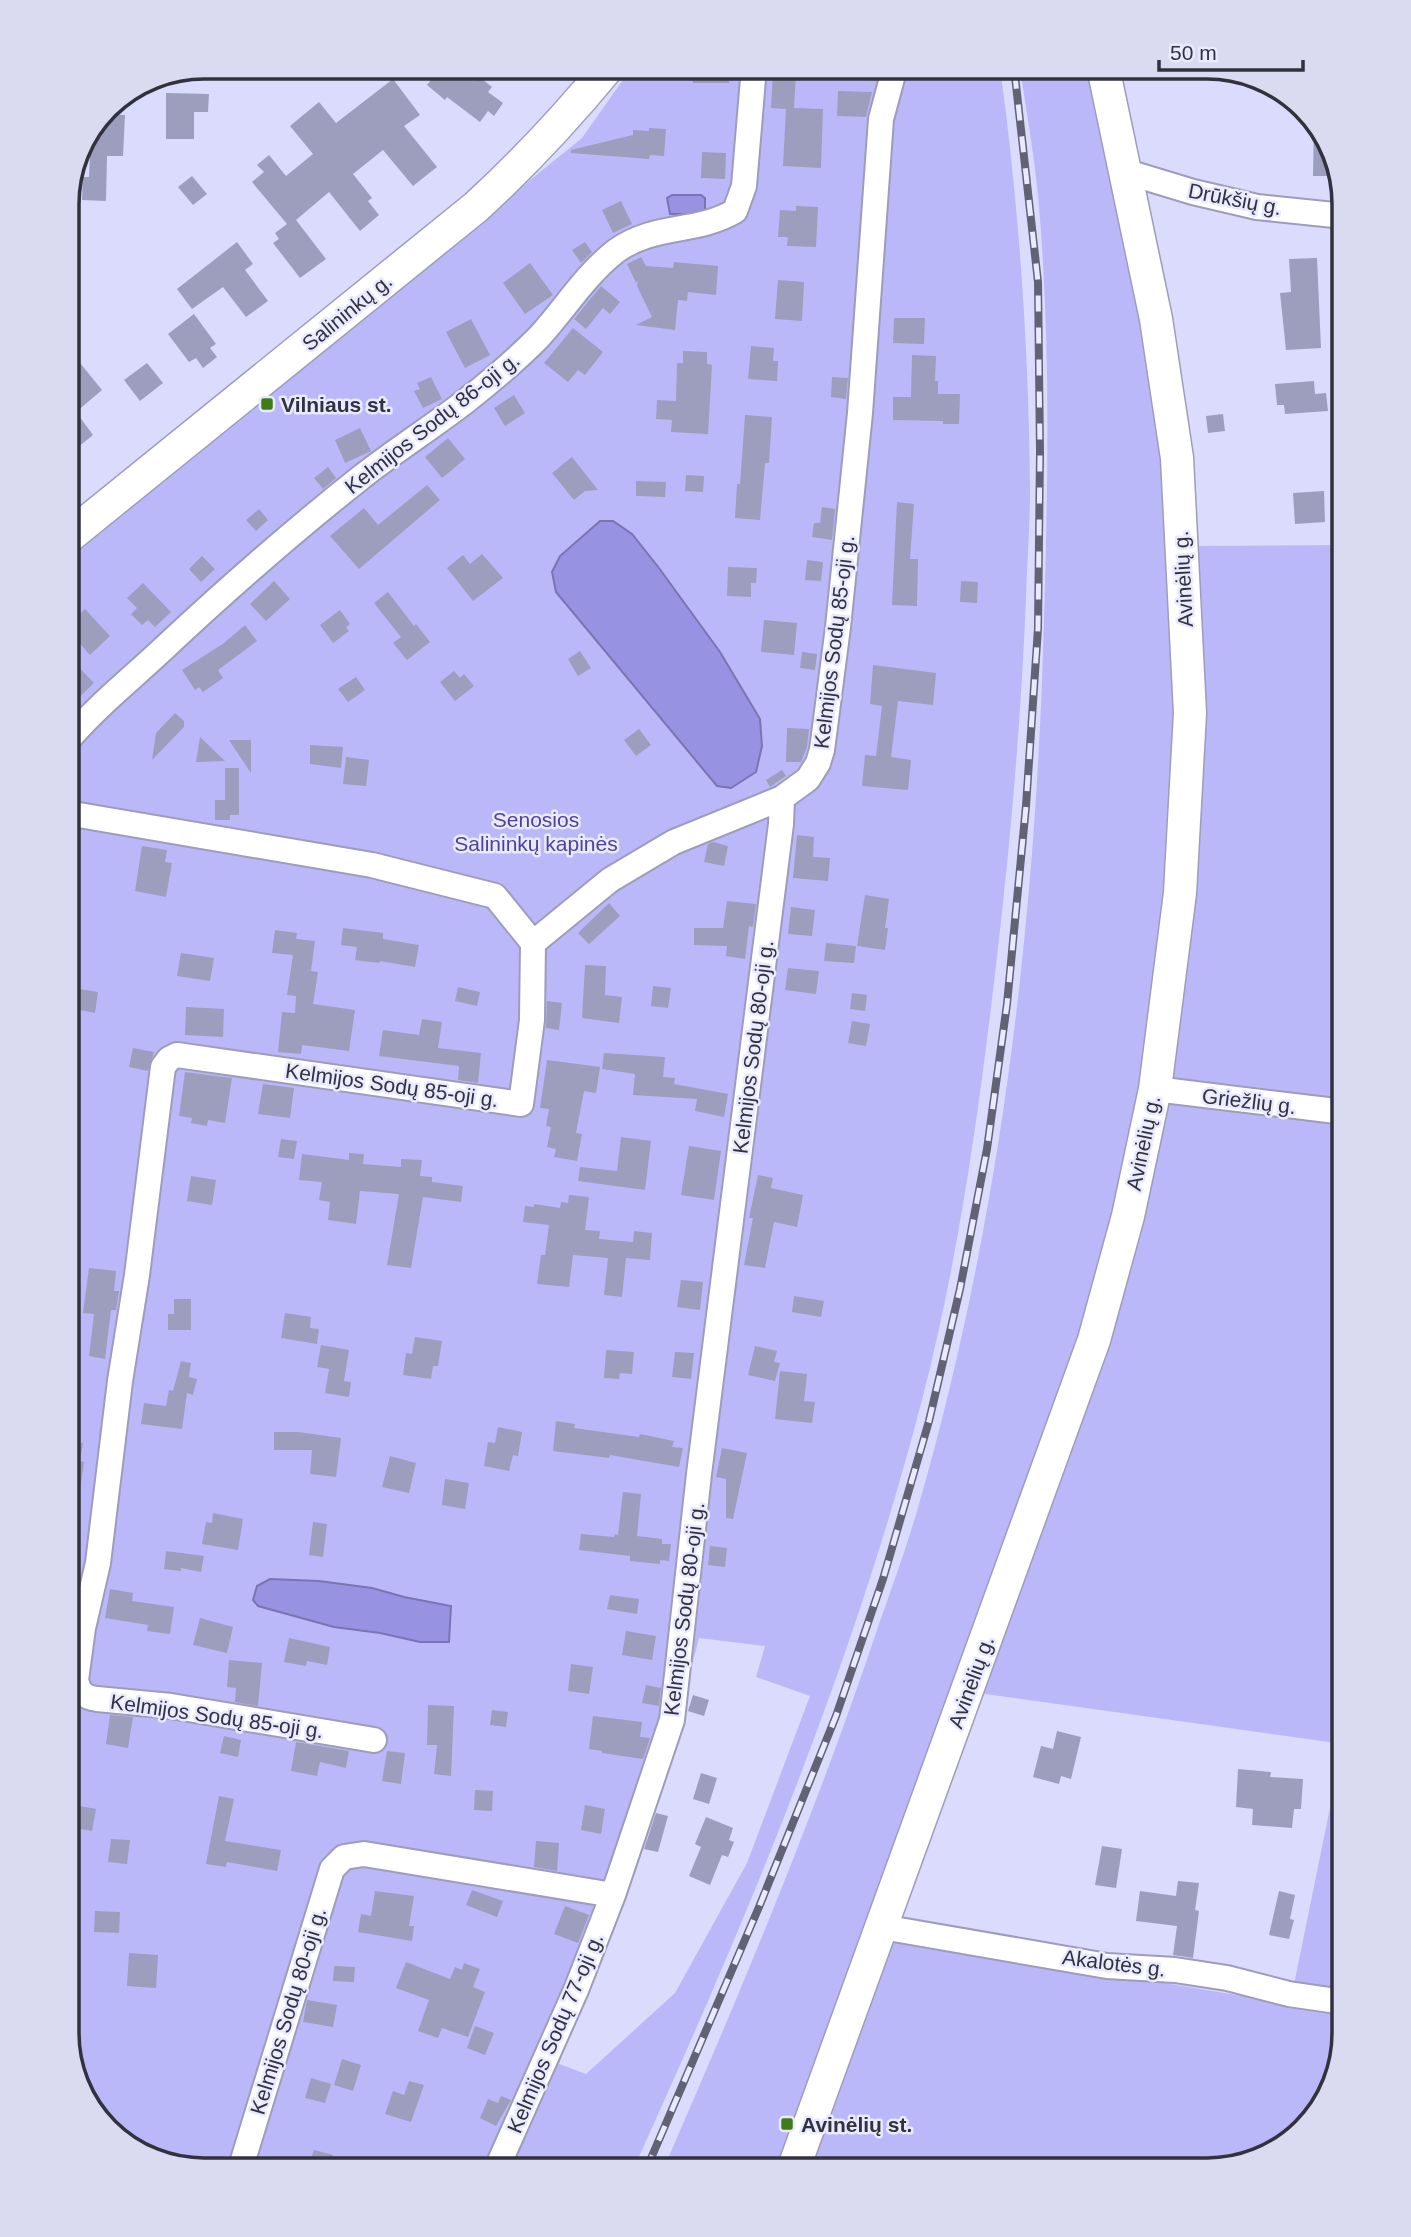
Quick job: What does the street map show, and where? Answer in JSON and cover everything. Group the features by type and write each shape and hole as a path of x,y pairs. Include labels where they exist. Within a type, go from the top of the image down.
{"main road":[{"name":"Salininkų g.","path":"79,528 476,207 526,160 598,79"},
{"name":"Avinėlių g.","path":"797,2158 1094,1340 1128,1216 1154,1089 1180,892 1190,713 1177,458 1156,318 1106,79"}],"street":[{"name":"Kelmijos Sodų 86-oji g.","path":"79,727 237,580 360,478 467,401 537,339 593,273 616,251 637,239 662,230 700,225 722,219 735,211 744,186 753,79"},
{"name":"Kelmijos Sodų 85-oji g.","path":"79,1658 98,1563 163,1068 169,1059 177,1055 521,1104 532,1020 533,943 610,880 674,842 782,799 807,779 818,763 838,627 860,413 881,119 892,79"},
{"name":"Drūkšių g.","path":"1127,172 1193,192 1257,206 1332,215"},
{"name":"Kelmijos Sodų 80-oji g.","path":"244,2158 332,1869 344,1857 364,1854 613,1895 672,1720 703,1446 780,838 782,799"},
{"path":"79,815 372,864 495,896 533,943"},
{"name":"Griežlių g.","path":"1154,1089 1332,1110"},
{"name":"Kelmijos Sodų 85-oji g.","path":"79,1689 86,1697 97,1699 171,1706 374,1740"},
{"name":"Kelmijos Sodų 77-oji g.","path":"501,2158 576,1990 613,1895"},
{"name":"Akalotės g.","path":"882,1927 1107,1966 1175,1970 1332,2000"}],"green space":[{"name":"Senosios Salininkų kapinės","path":"624,79 1001,79 1022,278 1028,384 1030,517 1021,688 1007,868 968,1178 948,1287 923,1396 865,1595 795,1789 757,1885 638,2158 180,2156 149,2145 121,2127 100,2103 88,2081 79,2033 79,546 582,138","holes":["632,534 720,652 717,786 556,592 552,573","699,1638 765,1646 756,1677 810,1696 747,1863 675,1993 586,2074 559,2064 673,1741"]},
{"path":"1022,79 1092,79 1136,289 1152,386 1165,495 1177,753 1153,1021 1117,1200 1078,1349 782,2158 668,2158 804,1831 904,1554 946,1402 992,1181 1022,958 1040,733 1047,408 1045,302 1036,180"},
{"path":"1332,545 1332,1742 978,1693 1136,1221 1196,546"},
{"path":"1332,1798 1331,2049 1326,2073 1311,2103 1290,2127 1277,2137 1247,2152 1215,2158 808,2158 890,1937 1290,2004"}],"shaded area":[{"path":"672,195 701,195 705,198 705,209 697,214 670,214 667,198"},
{"path":"600,521 613,521 632,534 720,652 760,719 762,746 756,772 731,788 717,786 556,592 552,572 560,556"},
{"path":"270,1579 319,1581 372,1588 451,1606 449,1642 420,1642 334,1627 258,1606 253,1600 257,1586"}],"building":[{"path":"393,79 420,115 404,126 437,167 413,186 383,150 353,174 372,198 368,201 379,215 360,231 329,192 296,220 326,259 300,278 273,243 279,239 275,233 287,224 252,182 264,172 257,165 269,155 286,176 313,154 290,126 319,102 336,123"},
{"path":"432,79 482,79 492,87 488,92 503,103 494,116 488,111 480,122 427,85"},
{"path":"693,79 729,79 729,83 693,83"},
{"path":"773,79 796,79 794,108 823,109 821,168 783,166 786,109 771,108"},
{"path":"838,91 872,92 866,117 837,116"},
{"path":"166,93 209,94 208,112 194,112 194,139 166,139"},
{"path":"115,115 125,115 123,156 107,156 106,201 82,200 83,177 89,177 90,152 100,134"},
{"path":"649,128 666,129 664,156 650,155 649,159 571,153 571,150 633,135 633,130 649,131"},
{"path":"1314,139 1329,176 1313,176"},
{"path":"702,152 726,153 725,179 701,178"},
{"path":"192,176 207,194 193,205 178,187"},
{"path":"621,201 632,224 613,233 602,210"},
{"path":"796,206 818,207 816,247 787,246 788,237 778,237 780,210 796,211"},
{"path":"237,242 253,264 245,270 268,301 246,317 223,287 192,309 177,289"},
{"path":"585,242 592,252 581,263 572,250"},
{"path":"641,257 646,266 673,268 674,262 718,266 716,295 688,292 687,301 678,300 675,330 636,325 652,317 637,286 638,280 636,283 627,264"},
{"path":"1317,258 1321,348 1286,350 1280,293 1291,292 1289,259"},
{"path":"530,263 553,295 525,314 503,283"},
{"path":"778,280 804,282 802,321 775,319"},
{"path":"601,286 620,302 610,314 603,308 586,329 574,319"},
{"path":"194,314 216,344 210,348 217,357 203,368 196,358 189,362 168,334"},
{"path":"894,318 925,318 924,344 893,343"},
{"path":"471,319 490,355 465,368 446,332"},
{"path":"573,328 603,352 585,375 578,370 568,382 544,363"},
{"path":"751,346 774,348 773,361 778,361 777,381 748,379"},
{"path":"683,351 707,352 707,364 712,365 708,434 671,432 672,420 656,419 657,400 676,401 677,363 683,363"},
{"path":"912,355 936,356 935,381 938,381 938,394 960,394 959,424 893,420 893,397 911,397"},
{"path":"79,362 102,390 79,409"},
{"path":"147,363 163,383 140,401 124,380"},
{"path":"431,377 442,399 423,408 414,391 420,389 417,383"},
{"path":"832,377 848,378 846,399 831,397"},
{"path":"1314,381 1315,394 1326,393 1328,411 1285,414 1284,405 1277,405 1275,384"},
{"path":"514,395 525,413 505,426 494,408"},
{"path":"1223,414 1225,431 1208,433 1206,416"},
{"path":"745,415 772,417 769,463 765,463 760,520 735,518"},
{"path":"79,416 93,435 79,446"},
{"path":"360,428 371,451 345,463 335,440"},
{"path":"448,438 465,459 442,478 425,457"},
{"path":"572,457 598,490 585,491 574,500 552,473"},
{"path":"328,467 336,478 323,489 314,478"},
{"path":"686,475 704,476 703,492 685,491"},
{"path":"636,481 666,482 665,497 636,496"},
{"path":"427,485 440,500 359,569 330,536 364,508 378,525"},
{"path":"1324,491 1325,522 1295,524 1293,493"},
{"path":"897,502 914,504 910,559 918,559 917,606 892,605"},
{"path":"822,507 835,509 832,540 812,537 814,523 820,523"},
{"path":"259,509 268,520 256,531 246,520"},
{"path":"482,554 503,578 473,601 447,568 463,555 470,564"},
{"path":"202,556 215,569 201,582 189,569"},
{"path":"807,560 823,562 821,581 805,580"},
{"path":"728,567 757,568 756,583 751,583 751,597 727,596"},
{"path":"274,581 290,599 266,621 250,604"},
{"path":"961,581 978,582 977,603 960,602"},
{"path":"143,583 171,612 155,627 148,620 142,625 131,614 137,608 127,598"},
{"path":"388,592 430,642 407,660 393,643 401,637 374,603"},
{"path":"85,609 110,636 90,655 79,643 79,615"},
{"path":"340,610 350,624 346,627 349,631 333,643 320,625"},
{"path":"764,620 797,623 794,655 761,652"},
{"path":"245,625 257,641 218,670 223,678 203,692 199,687 195,690 182,670 224,643"},
{"path":"580,651 591,668 578,676 568,659"},
{"path":"802,652 817,654 815,670 800,668"},
{"path":"873,665 936,673 933,705 898,701 891,757 911,760 908,790 862,786 865,755 876,756 882,706 870,704"},
{"path":"79,667 94,683 79,697"},
{"path":"454,671 460,678 464,674 474,686 455,701 440,682"},
{"path":"356,677 365,690 348,702 338,689"},
{"path":"175,713 184,721 184,727 152,760 156,733"},
{"path":"787,728 809,729 807,747 801,762 786,762"},
{"path":"639,729 651,745 636,756 624,740"},
{"path":"200,737 225,761 196,762"},
{"path":"229,740 251,740 251,773"},
{"path":"310,745 343,747 341,768 310,764"},
{"path":"346,757 369,760 366,786 343,784"},
{"path":"225,768 239,768 239,815 230,815 230,820 215,820 215,800 225,800"},
{"path":"782,770 786,776 770,787 766,780"},
{"path":"797,835 814,837 813,857 830,858 828,881 793,878"},
{"path":"713,842 728,846 724,866 704,862 708,844"},
{"path":"142,846 167,850 165,862 172,863 166,897 135,891"},
{"path":"865,895 889,899 885,950 857,946"},
{"path":"727,901 756,904 753,927 749,926 745,959 726,956 727,946 694,945 694,928 723,928"},
{"path":"609,903 620,916 589,944 578,933"},
{"path":"791,907 815,910 812,936 788,934"},
{"path":"343,928 383,933 383,939 419,945 415,967 355,960 357,947 341,945"},
{"path":"275,930 297,933 296,939 315,941 311,971 318,972 313,1004 355,1010 349,1051 302,1045 301,1054 278,1052 282,1012 295,1013 296,996 287,995 293,955 272,953"},
{"path":"826,943 856,946 854,963 824,961"},
{"path":"181,953 214,958 210,981 177,976"},
{"path":"585,965 606,966 605,995 622,997 619,1023 582,1018"},
{"path":"788,968 819,971 816,994 785,990"},
{"path":"653,986 671,988 668,1008 651,1006"},
{"path":"458,987 480,992 477,1006 455,1001"},
{"path":"79,989 98,992 95,1013 79,1010"},
{"path":"852,993 867,995 865,1011 850,1009"},
{"path":"547,1001 562,1003 559,1030 546,1028"},
{"path":"186,1007 224,1009 223,1037 185,1035"},
{"path":"422,1019 442,1022 438,1048 481,1053 478,1083 458,1080 459,1066 379,1056 383,1030 419,1035"},
{"path":"852,1021 870,1024 866,1046 848,1043"},
{"path":"133,1048 154,1052 148,1071 129,1067"},
{"path":"604,1053 665,1057 663,1077 675,1078 674,1084 728,1094 724,1117 695,1111 697,1099 633,1095 635,1074 602,1069"},
{"path":"547,1060 600,1067 596,1093 584,1091 576,1133 582,1134 577,1161 554,1157 556,1149 547,1147 551,1127 546,1126 549,1109 540,1108"},
{"path":"185,1072 232,1078 225,1123 208,1120 207,1126 191,1123 192,1118 179,1116"},
{"path":"263,1084 294,1088 290,1118 258,1114"},
{"path":"621,1137 651,1141 645,1190 578,1181 580,1167 617,1171"},
{"path":"281,1139 297,1141 294,1159 278,1157"},
{"path":"689,1146 721,1151 714,1200 681,1195"},
{"path":"349,1153 364,1154 363,1164 401,1167 401,1159 422,1160 420,1176 432,1177 432,1182 463,1186 461,1202 423,1197 411,1268 387,1265 399,1194 360,1191 356,1224 328,1220 330,1202 319,1200 322,1182 299,1180 302,1154 349,1160"},
{"path":"758,1175 773,1178 771,1188 803,1195 797,1227 774,1222 765,1268 744,1265 753,1218 749,1218"},
{"path":"191,1176 216,1180 212,1205 187,1201"},
{"path":"569,1195 589,1197 585,1230 600,1231 599,1239 633,1242 634,1231 652,1233 650,1260 626,1258 622,1297 604,1295 608,1258 573,1255 569,1287 537,1284 549,1225 523,1222 525,1206 534,1207 534,1204 560,1208 561,1202 568,1203"},
{"path":"89,1268 116,1271 114,1291 119,1291 116,1310 111,1310 105,1359 89,1356 94,1314 83,1313"},
{"path":"681,1280 703,1282 700,1310 677,1307"},
{"path":"794,1296 824,1301 821,1317 792,1312"},
{"path":"174,1299 191,1299 191,1330 168,1330 168,1314 174,1314"},
{"path":"285,1313 311,1317 310,1328 319,1329 317,1344 281,1338"},
{"path":"415,1337 442,1341 438,1366 433,1366 431,1379 403,1375 406,1353 412,1354"},
{"path":"321,1345 349,1350 344,1381 351,1382 349,1397 325,1393 329,1369 317,1367"},
{"path":"755,1346 777,1351 774,1362 780,1363 775,1381 748,1375"},
{"path":"606,1350 634,1352 632,1374 620,1373 619,1379 604,1378"},
{"path":"675,1352 694,1353 691,1379 672,1377"},
{"path":"181,1361 191,1363 189,1377 197,1379 193,1395 187,1393 182,1429 141,1424 144,1403 166,1406 169,1390 173,1391"},
{"path":"780,1371 807,1374 804,1401 815,1402 812,1423 775,1419"},
{"path":"556,1421 575,1424 574,1428 639,1437 640,1434 674,1441 672,1447 683,1448 679,1467 610,1455 609,1458 553,1451"},
{"path":"498,1427 522,1432 518,1456 513,1455 509,1471 484,1466 488,1442 495,1443"},
{"path":"274,1432 298,1432 341,1438 336,1477 310,1474 312,1450 274,1450"},
{"path":"79,1442 83,1443 80,1461 84,1462 79,1497"},
{"path":"722,1448 747,1453 733,1519 726,1518 726,1479 716,1477"},
{"path":"390,1456 416,1463 409,1493 382,1487"},
{"path":"445,1479 469,1483 465,1509 442,1505"},
{"path":"623,1492 641,1494 637,1536 662,1539 662,1544 671,1544 669,1561 660,1560 660,1564 630,1561 630,1556 579,1550 581,1534 614,1537 615,1534 618,1535"},
{"path":"213,1513 243,1519 238,1550 202,1544 206,1522 212,1523"},
{"path":"313,1522 327,1524 323,1557 309,1555"},
{"path":"710,1546 727,1548 725,1567 708,1565"},
{"path":"166,1551 204,1556 201,1572 181,1568 181,1571 164,1569"},
{"path":"110,1589 133,1593 132,1601 174,1607 170,1634 147,1631 148,1625 105,1618"},
{"path":"610,1595 639,1599 637,1614 607,1609"},
{"path":"200,1618 233,1627 227,1653 193,1645"},
{"path":"626,1631 656,1636 652,1660 622,1655"},
{"path":"289,1638 330,1647 327,1665 307,1661 306,1666 284,1662"},
{"path":"229,1660 262,1663 258,1706 235,1702 236,1688 227,1687"},
{"path":"571,1664 593,1667 589,1694 568,1691"},
{"path":"646,1685 661,1688 659,1706 642,1703"},
{"path":"693,1695 709,1700 704,1716 688,1711"},
{"path":"428,1705 454,1706 451,1776 434,1774 437,1745 427,1745"},
{"path":"492,1710 508,1712 506,1727 490,1725"},
{"path":"110,1715 133,1717 128,1748 106,1744"},
{"path":"593,1716 642,1722 640,1737 650,1738 643,1759 589,1749"},
{"path":"1057,1731 1081,1737 1071,1779 1061,1776 1059,1784 1033,1777 1041,1746 1053,1749"},
{"path":"224,1736 241,1740 238,1757 220,1753"},
{"path":"296,1742 349,1751 346,1768 320,1762 317,1776 291,1771"},
{"path":"387,1751 405,1753 401,1784 382,1781"},
{"path":"1238,1769 1271,1772 1270,1777 1303,1779 1301,1809 1294,1809 1292,1828 1252,1825 1253,1809 1236,1807"},
{"path":"701,1773 717,1778 709,1804 693,1799"},
{"path":"475,1790 493,1791 492,1811 474,1810"},
{"path":"219,1796 234,1799 225,1841 281,1850 277,1871 227,1862 226,1867 206,1864"},
{"path":"585,1805 605,1809 601,1834 581,1830"},
{"path":"79,1806 96,1809 92,1831 79,1829"},
{"path":"656,1813 668,1816 658,1852 644,1849"},
{"path":"706,1817 733,1828 729,1840 734,1842 728,1857 722,1855 710,1885 689,1876 701,1847 695,1844"},
{"path":"111,1839 130,1840 127,1864 108,1862"},
{"path":"536,1841 559,1843 557,1871 534,1867"},
{"path":"1102,1846 1122,1849 1116,1888 1095,1885"},
{"path":"1178,1881 1199,1883 1195,1910 1199,1911 1193,1958 1173,1955 1177,1926 1136,1921 1140,1891 1176,1896"},
{"path":"472,1890 503,1901 497,1917 466,1905"},
{"path":"375,1891 414,1896 409,1926 414,1926 412,1941 358,1932 361,1914 371,1916"},
{"path":"1279,1891 1295,1895 1290,1919 1294,1920 1289,1939 1269,1935"},
{"path":"565,1906 589,1915 578,1943 554,1934"},
{"path":"95,1911 120,1912 119,1933 94,1932"},
{"path":"129,1953 158,1955 156,1988 127,1986"},
{"path":"406,1962 450,1979 455,1967 462,1970 464,1963 480,1969 473,1987 485,1992 468,2037 442,2028 438,2038 418,2031 429,2000 396,1988"},
{"path":"334,1966 355,1967 354,1982 333,1981"},
{"path":"307,2000 337,2005 333,2027 303,2022"},
{"path":"475,2026 494,2033 485,2055 467,2048"},
{"path":"342,2059 361,2065 353,2091 334,2085"},
{"path":"311,2078 331,2084 325,2103 305,2098"},
{"path":"409,2081 424,2085 411,2122 385,2114 393,2091 404,2095"},
{"path":"501,2096 511,2100 496,2126 480,2118 488,2099 498,2103"},
{"path":"314,2150 333,2155 332,2158 311,2158"}],"railway":[{"path":"651,2158 759,1907 836,1716 883,1579 929,1421 960,1289 987,1149 1007,1004 1026,806 1038,628 1038,282 1015,79"}],"place":[{"name":"Vilniaus st.","path":"267,404"},
{"name":"Avinėlių st.","path":"787,2124"}]}
